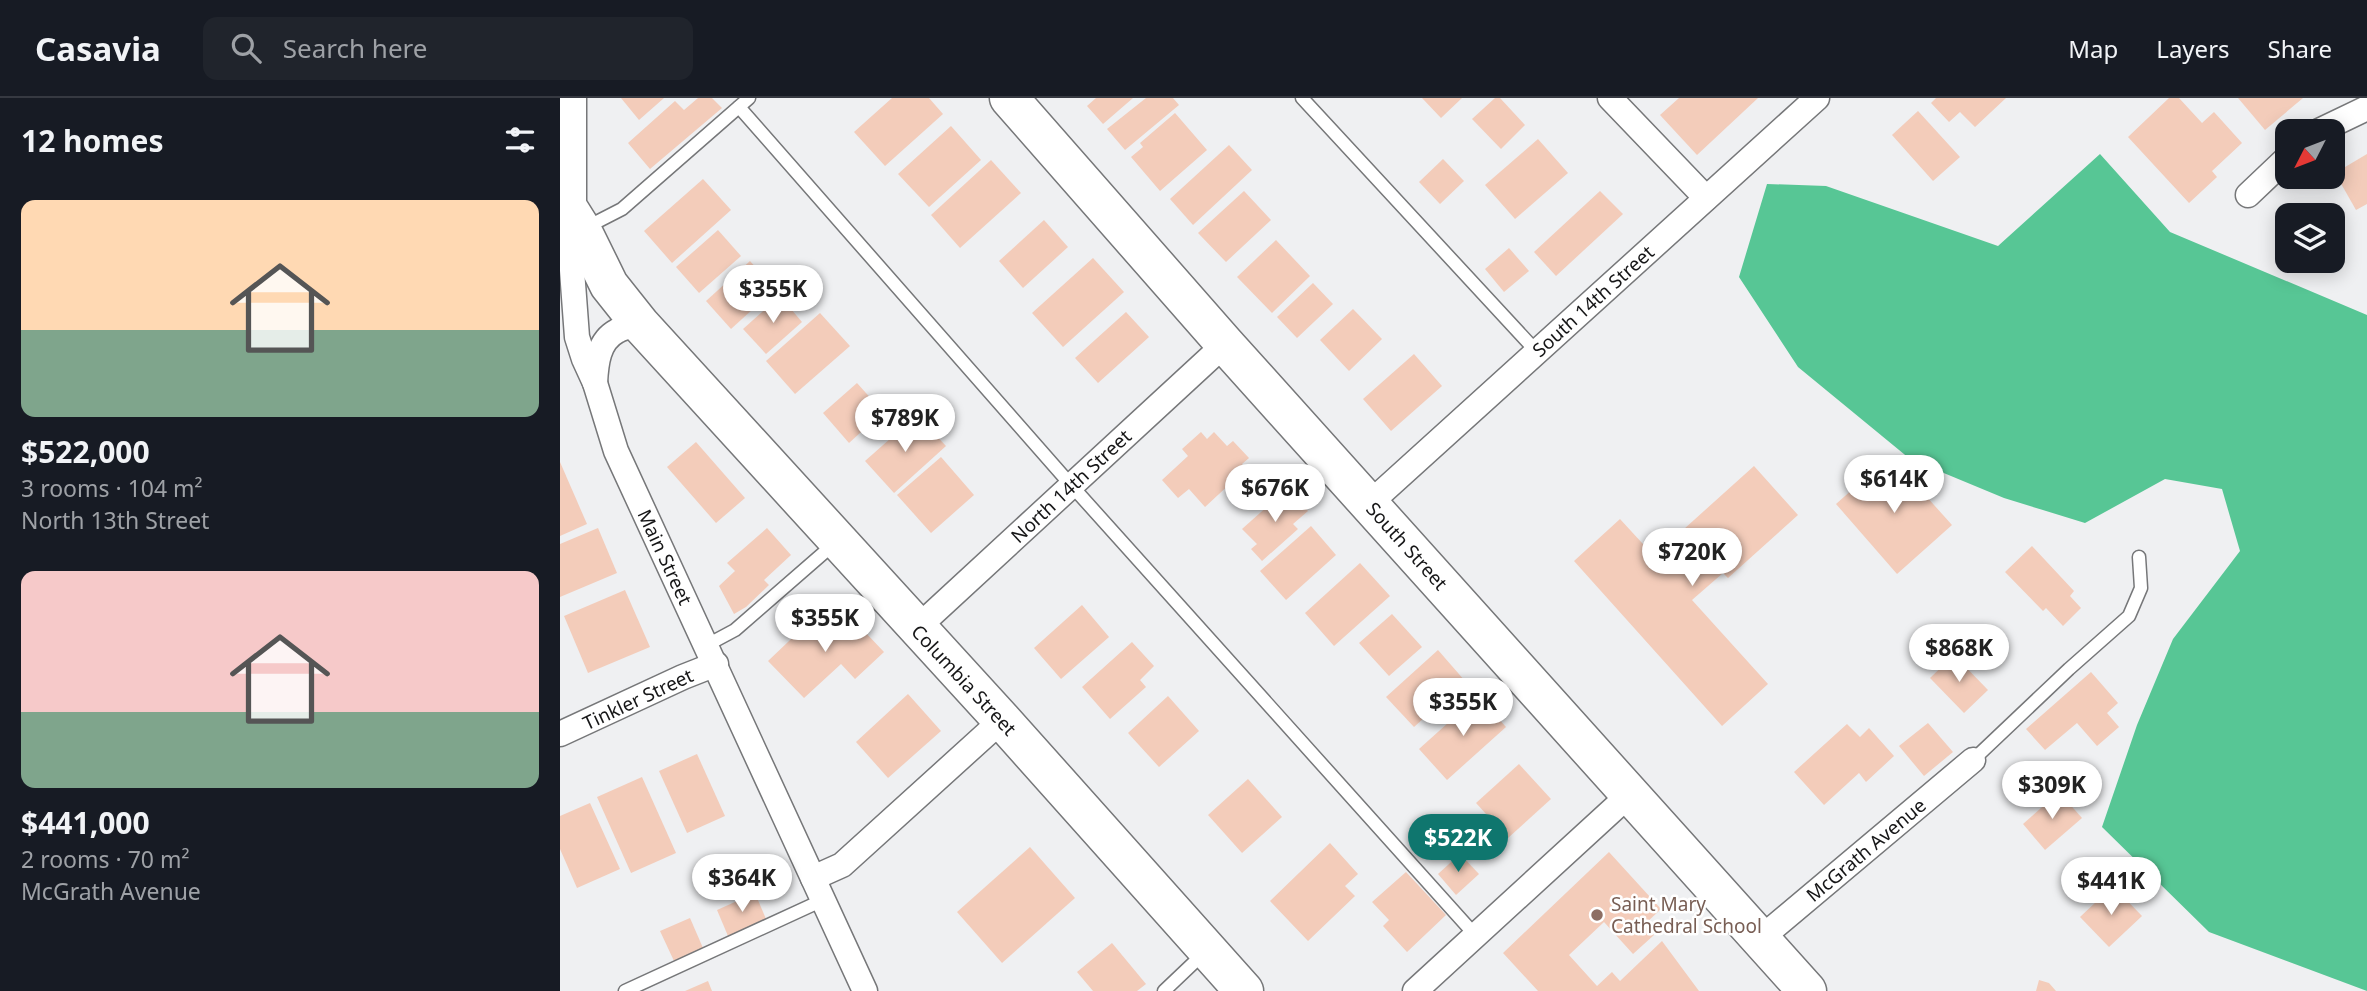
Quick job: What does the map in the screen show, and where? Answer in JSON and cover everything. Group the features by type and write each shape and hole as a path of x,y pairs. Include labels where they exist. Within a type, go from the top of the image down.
{"main road":[{"name":"Main Street","path":"567,98 569,214"},
{"name":"South Street","path":"1009,98 1225,344 1807,991"},
{"name":"Columbia Street","path":"569,214 610,285 640,324 1002,720 1244,991"}],"street":[{"path":"1610,98 1706,198"},
{"name":"South 14th Street","path":"1369,504 1817,98"},
{"path":"2344,119 2367,108"},
{"path":"2248,195 2275,169"},
{"name":"Main Street","path":"569,214 577,337 595,383 616,451 865,991"},
{"path":"595,383 597,359 606,341 617,331 640,324"},
{"name":"North 14th Street","path":"916,628 1225,344"},
{"name":"Tinkler Street","path":"560,734 683,677 711,654"},
{"path":"818,889 1002,720"},
{"name":"McGrath Avenue","path":"1760,939 1973,760"},
{"path":"1415,991 1630,794"}],"lane":[{"path":"569,214 621,209 749,98"},
{"path":"1302,98 1537,352"},
{"path":"739,107 1072,485 1476,936"},
{"path":"711,654 837,541"},
{"path":"1973,760 2069,668 2129,616 2141,588 2138,557"},
{"path":"625,991 818,889"},
{"path":"1164,991 1208,950"}],"green space":[{"path":"2100,154 2170,232 2367,315 2367,991 2209,932 2102,827 2137,725 2173,639 2240,551 2222,489 2165,479 2085,523 2004,498 1910,459 1798,367 1739,277 1767,184 1826,186 1998,246"}],"building":[{"path":"621,98 664,98 639,120"},
{"path":"698,98 712,98 722,108 650,169 628,143 675,101 684,110"},
{"path":"892,98 929,98 943,114 885,166 854,132"},
{"path":"1096,98 1133,98 1103,124 1087,106"},
{"path":"1146,98 1173,98 1179,105 1125,150 1107,129"},
{"path":"1422,98 1462,98 1441,118"},
{"path":"1495,98 1500,98 1525,125 1501,149 1472,119"},
{"path":"1679,98 1758,98 1697,155 1660,115"},
{"path":"1936,98 2006,98 1975,127 1960,112 1949,122 1931,103"},
{"path":"2169,98 2179,98 2202,123 2214,112 2242,143 2212,171 2217,177 2189,203 2128,137"},
{"path":"2238,98 2303,98 2275,119 2265,130"},
{"path":"1918,111 1960,157 1933,181 1892,135"},
{"path":"1175,113 1207,150 1160,191 1131,157 1143,147 1140,143"},
{"path":"951,126 981,160 929,207 898,174"},
{"path":"1538,139 1568,173 1515,219 1485,185"},
{"path":"1229,145 1252,170 1193,225 1170,199"},
{"path":"2367,154 2367,204 2356,210 2344,189 2345,167"},
{"path":"1443,159 1464,181 1440,204 1419,182"},
{"path":"991,160 1021,193 960,248 931,215"},
{"path":"703,179 731,210 672,263 644,231"},
{"path":"1244,191 1271,220 1226,262 1198,233"},
{"path":"1600,191 1623,214 1556,276 1534,252"},
{"path":"1044,220 1068,247 1023,288 999,261"},
{"path":"718,230 741,256 699,293 676,267"},
{"path":"1276,240 1310,276 1272,313 1237,277"},
{"path":"1509,248 1529,271 1504,292 1485,269"},
{"path":"1093,258 1124,292 1063,347 1032,313"},
{"path":"750,261 775,289 731,329 706,301"},
{"path":"1313,283 1333,304 1297,338 1277,317"},
{"path":"780,296 802,322 766,354 743,329"},
{"path":"1353,309 1382,339 1349,371 1320,340"},
{"path":"1126,312 1149,337 1098,383 1075,358"},
{"path":"820,313 850,346 795,394 766,361"},
{"path":"1414,354 1442,386 1391,431 1363,399"},
{"path":"857,383 883,412 849,443 823,413"},
{"path":"917,415 946,446 894,493 865,461"},
{"path":"1201,432 1207,439 1214,432 1227,446 1233,441 1249,458 1242,464 1246,469 1205,507 1189,489 1178,498 1162,480 1188,456 1182,449"},
{"path":"696,442 745,498 716,523 667,467"},
{"path":"1890,456 1952,525 1897,574 1836,504"},
{"path":"941,457 974,495 931,533 897,495"},
{"path":"560,462 587,524 560,536"},
{"path":"1754,466 1798,515 1728,578 1723,573 1692,600 1768,684 1722,726 1574,561 1620,519 1654,556"},
{"path":"1288,488 1308,511 1293,524 1298,529 1262,561 1251,549 1257,544 1242,529"},
{"path":"1311,526 1336,555 1286,600 1260,571"},
{"path":"598,528 617,573 560,597 560,544"},
{"path":"767,528 791,555 764,580 769,585 746,607 734,614 719,586 735,571 727,563"},
{"path":"2032,546 2074,591 2070,596 2081,608 2063,626 2046,608 2043,611 2005,572"},
{"path":"1360,563 1390,596 1334,646 1305,613"},
{"path":"625,590 650,647 588,673 564,616"},
{"path":"1082,605 1109,637 1061,679 1034,648"},
{"path":"845,611 884,652 855,679 841,664 804,698 768,661 809,622 820,634"},
{"path":"1392,614 1422,647 1389,676 1359,643"},
{"path":"1132,642 1154,666 1140,680 1146,687 1110,719 1082,687"},
{"path":"1438,650 1465,681 1414,727 1386,697"},
{"path":"1954,655 1988,690 1964,713 1930,678"},
{"path":"2091,672 2118,703 2107,713 2119,727 2097,746 2077,723 2045,750 2026,729"},
{"path":"908,694 941,731 888,778 856,742"},
{"path":"1168,696 1199,731 1159,767 1128,733"},
{"path":"1478,696 1506,727 1447,780 1419,749"},
{"path":"1928,723 1953,752 1924,776 1899,746"},
{"path":"1847,724 1860,737 1869,728 1894,756 1866,782 1859,773 1824,805 1794,772"},
{"path":"697,754 725,816 687,833 659,771"},
{"path":"1519,764 1551,799 1508,838 1476,803"},
{"path":"642,777 676,853 631,873 597,797"},
{"path":"1248,779 1282,817 1242,853 1208,815"},
{"path":"2059,792 2082,818 2045,850 2023,824"},
{"path":"590,803 620,869 577,888 560,849 560,816"},
{"path":"1330,843 1358,874 1345,886 1355,896 1308,941 1270,901"},
{"path":"1030,847 1075,898 1002,963 957,912"},
{"name":"Saint Mary Cathedral School","path":"1609,852 1661,909 1644,925 1654,935 1633,954 1604,922 1569,955 1597,986 1612,972 1620,981 1662,941 1699,991 1538,991 1503,953"},
{"path":"1460,854 1479,874 1456,895 1438,874"},
{"path":"1406,872 1446,915 1407,952 1383,926 1389,920 1372,902"},
{"path":"2113,886 2142,916 2109,947 2080,917"},
{"path":"755,893 766,919 728,936 717,910"},
{"path":"690,918 703,948 674,961 660,931"},
{"path":"1112,943 1146,984 1137,991 1093,991 1077,972"},
{"path":"2039,980 2049,983 2056,991 2036,991"},
{"path":"708,981 712,991 685,991"}],"place":[{"name":"Saint Mary Cathedral School","path":"1597,915"}]}
